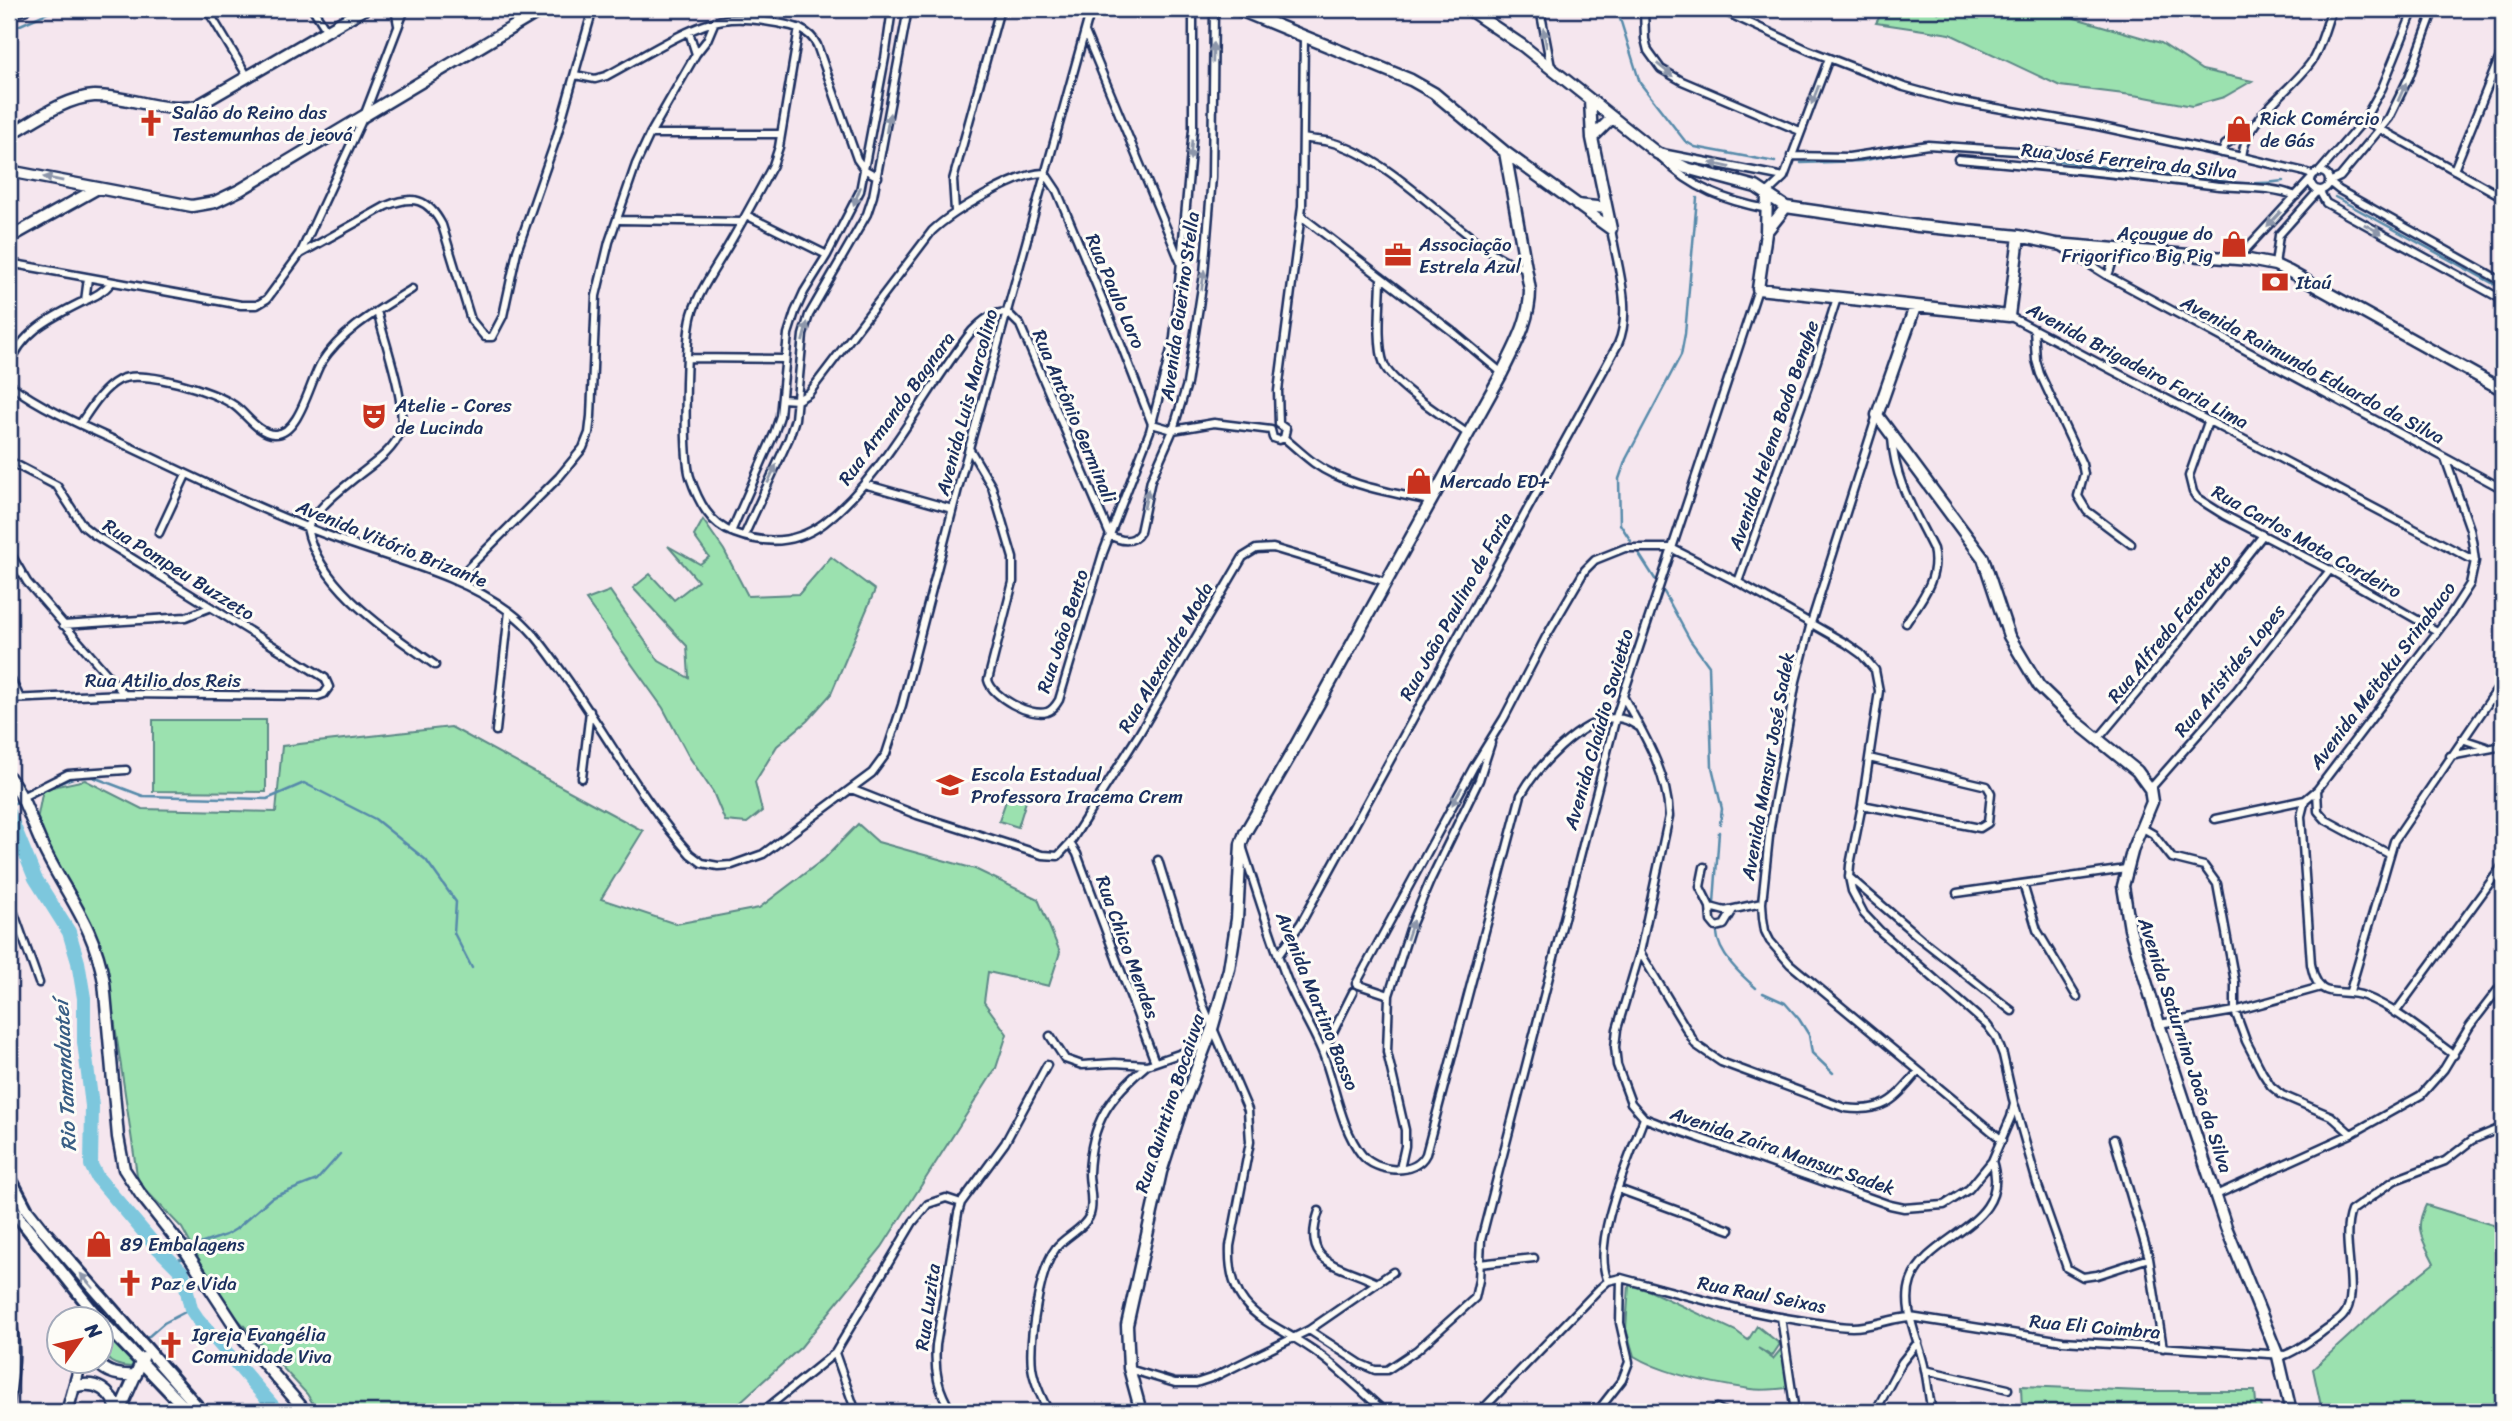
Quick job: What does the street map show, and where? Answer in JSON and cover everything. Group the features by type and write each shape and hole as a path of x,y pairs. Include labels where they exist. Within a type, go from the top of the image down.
{"main road":[{"path":"9,1176 27,1210 132,1334 144,1357 189,1412"},
{"path":"9,1200 19,1217 89,1306"},
{"path":"116,1321 132,1334"},
{"path":"116,1333 202,1412"}],"street":[{"path":"9,12 24,9"},
{"path":"207,9 248,77"},
{"path":"313,9 327,31"},
{"path":"9,135 78,99 95,96 161,107 186,109 197,106 364,9"},
{"path":"395,9 399,27"},
{"path":"9,263 249,306 267,299 300,254 364,116 405,9"},
{"path":"9,171 192,206 203,205 240,190 543,9"},
{"path":"300,254 386,206 401,200 414,199 422,202 435,211 442,225 471,320 485,337 492,337 503,316 517,251 556,139 593,9"},
{"path":"731,532 775,434 782,400 788,334 794,312 827,256 860,191 892,9"},
{"path":"744,537 789,438 798,400 803,335 809,315 867,214 878,177 908,9"},
{"path":"955,211 953,180 1000,9"},
{"name":"Avenida Luis Marcolino","path":"851,789 872,773 886,754 902,705 952,509 1091,9"},
{"name":"Avenida Guerino Stella","path":"1193,9 1192,129 1174,338 1152,424 1110,535 1122,540 1138,536 1151,480 1173,430 1187,384 1209,225 1214,9"},
{"path":"1237,9 1411,80 1434,93 1505,152 1611,229"},
{"path":"1468,9 1551,67 1657,153 1674,170 1709,193 1728,201 1767,209"},
{"path":"1540,9 1551,67"},
{"path":"1644,9 1648,51 1661,69 1682,81 1800,131"},
{"path":"1719,9 1829,58 1951,100 2092,125 2242,157 2301,171 2312,177"},
{"path":"2242,157 2244,142 2253,126 2313,59 2332,9"},
{"path":"2237,259 2364,120 2382,88 2414,9"},
{"path":"2275,265 2278,235 2319,190 2340,177 2382,128 2404,89 2434,9"},
{"path":"575,75 595,79 606,76 715,21 739,18 799,28 813,37 817,45 851,149 864,169 878,177"},
{"path":"455,581 559,477 583,448 589,433 591,416 596,296 610,242 629,183 650,134 696,54 707,40 715,21"},
{"name":"Rua Armando Bagnara","path":"799,28 773,165 697,302 689,333 689,475 711,519 731,532 769,542 799,538 823,524 864,484 972,331 985,318 1007,312"},
{"path":"689,32 696,54"},
{"path":"1085,32 1181,263"},
{"path":"1279,424 1278,391 1301,216 1304,36"},
{"path":"2454,170 2503,48"},
{"path":"1767,193 1784,177 1829,58"},
{"name":"Rua João Paulino de Faria","path":"1279,956 1301,923 1618,344 1624,324 1623,296 1592,138 1590,100"},
{"path":"1592,138 1612,118"},
{"path":"2364,120 2503,197"},
{"path":"2222,153 2225,145 2253,126"},
{"path":"650,134 780,134"},
{"path":"1303,138 1330,142 1349,149 1383,168 1485,247 1509,262 1526,268"},
{"name":"Rua José Ferreira da Silva","path":"1791,156 1849,157 1928,145 2077,155"},
{"path":"1241,844 1250,823 1292,754 1429,501 1502,373 1524,327 1530,306 1526,268 1505,152"},
{"path":"1657,153 1676,154 1784,177"},
{"path":"1657,153 1679,166 1756,187 1786,207 1918,226 2020,236 2056,244 2237,259 2275,265 2325,289 2503,390"},
{"name":"Rua José Ferreira da Silva","path":"1958,159 2237,188 2271,188 2296,196"},
{"path":"2320,171 2327,175 2329,182 2339,191 2503,282"},
{"path":"782,400 805,398 932,231 955,211 1028,175 1045,173"},
{"name":"Rua Paulo Loro","path":"1045,173 1057,191 1152,424"},
{"path":"2312,177 2314,188 2319,190 2326,203 2503,300"},
{"path":"9,238 98,188"},
{"name":"Avenida Claúdio Savietto","path":"1309,1329 1361,1364 1375,1370 1387,1370 1417,1350 1469,1306 1478,1290 1481,1240 1616,718 1758,289 1766,233 1767,193"},
{"path":"1577,205 1606,208"},
{"path":"1766,233 1786,207"},
{"path":"746,215 827,256"},
{"path":"1301,216 1453,331 1502,373"},
{"path":"619,220 742,222"},
{"path":"2009,316 2020,236"},
{"name":"Avenida Raimundo Eduardo da Silva","path":"2056,244 2108,276 2503,489"},
{"path":"2108,276 2118,248"},
{"path":"1381,276 1381,351 1387,371 1468,434"},
{"path":"85,301 88,278"},
{"path":"9,367 18,347 30,333 106,290 112,282"},
{"path":"80,424 107,388 129,376 143,375 212,394 232,404 264,430 275,435 285,431 295,424 312,380 334,345 377,311 412,289"},
{"name":"Avenida Brigadeiro Faria Lima","path":"1758,289 2009,316 2475,561"},
{"name":"Avenida Helena Bodo Benghe","path":"1738,582 1837,298"},
{"name":"Avenida Mansur José Sadek","path":"1915,307 1877,415 1811,623 1796,681 1777,789 1762,903 1765,931 1790,964 2001,1140"},
{"path":"377,311 398,395 400,433 382,456 320,509 307,528 314,551 347,596 372,619 435,666"},
{"name":"Rua Antônio Germinali","path":"1007,312 1020,325 1110,535"},
{"path":"2034,329 2036,360 2040,374 2082,464 2084,474 2078,496 2087,511 2131,544"},
{"path":"688,359 785,359"},
{"name":"Avenida Vitório Brizante","path":"9,384 80,424 186,475 307,528 455,581 509,611 531,631 590,711 679,842 702,863 732,865 763,854 851,789"},
{"path":"1877,415 1983,558 2009,636 2034,677 2064,712 2137,771 2150,789"},
{"name":"Rua Carlos Mota Cordeiro","path":"2208,422 2189,476 2193,492 2205,504 2330,570 2437,631"},
{"path":"1152,424 1173,430 1214,423 1271,430"},
{"path":"1279,424 1274,425 1271,430 1273,438 1284,438"},
{"path":"1279,424 1286,429 1284,438"},
{"path":"1891,432 1893,458 1899,480 1936,560 1932,582 1906,624"},
{"path":"1284,438 1315,464 1331,473 1377,489 1429,501"},
{"name":"Rua João Bento","path":"969,448 992,487 1013,558 1013,582 988,680 993,691 1007,701 1042,713 1050,711 1059,700 1110,535"},
{"name":"Avenida Meitoku Srinabuco","path":"2305,800 2317,790 2470,584 2475,561 2470,529 2445,458"},
{"name":"Rua Pompeu Buzzeto","path":"9,461 57,485 83,526 93,534 325,678 330,687 318,696"},
{"path":"159,533 186,475"},
{"path":"864,484 952,509"},
{"name":"Rua Alfredo Fatoretto","path":"2098,739 2263,536"},
{"name":"Rua Alexandre Moda","path":"1070,843 1243,557 1256,549 1273,548 1386,582"},
{"path":"1389,995 1356,984 1473,768 1586,570 1595,560 1625,548 1671,548 1738,582 1847,644 1861,654 1875,670 1879,691 1849,877 1852,891 1864,914 1881,932 1987,1025 1996,1037 2011,1081 2014,1104 2037,1183 2067,1268 2083,1277 2149,1258"},
{"path":"9,551 27,582 124,694"},
{"name":"Rua Aristides Lopes","path":"2150,789 2236,691 2330,570"},
{"path":"63,625 186,617 209,608"},
{"path":"496,731 509,611"},
{"path":"9,676 20,698"},
{"path":"2350,991 2389,854 2404,825 2503,681"},
{"name":"Rua Atilio dos Reis","path":"9,699 124,694 318,696"},
{"name":"Avenida Zaíra Mansur Sadek","path":"1623,696 1661,772 1668,798 1669,816 1640,951 1617,1029 1615,1047 1616,1065 1627,1097 1644,1118 1798,1174 1904,1208 1944,1205 1969,1189 1992,1161 2014,1104"},
{"path":"582,778 590,711"},
{"path":"1492,738 1479,780 1411,926 1389,995 1387,1052 1405,1130 1400,1168 1417,1165 1426,1154 1514,813 1521,795 1539,767 1555,751 1594,724 1616,718 1628,720 1640,728"},
{"path":"2462,739 2488,748"},
{"path":"2451,756 2503,746"},
{"path":"1862,805 1980,828 1988,823 1991,793 1987,786 1869,758"},
{"path":"22,797 68,774 127,769"},
{"path":"9,777 22,797 46,853 85,920 101,962 118,1137 124,1169 187,1253 244,1340 306,1412"},
{"path":"851,789 917,815 1042,855 1058,856 1070,843"},
{"name":"Avenida Saturnino João da Silva","path":"2150,789 2152,802 2126,869 2123,886 2130,929 2236,1254 2278,1356 2291,1412"},
{"path":"2317,790 2318,811 2326,820 2389,854"},
{"path":"2215,819 2305,800 2301,816 2311,964 2316,982 2333,992 2350,991 2380,1003 2454,1055"},
{"path":"2141,827 2154,834 2172,858 2203,865 2217,884 2235,982 2235,1011 2246,1041 2272,1086 2282,1095 2331,1116 2351,1135"},
{"name":"Rua Chico Mendes","path":"1070,843 1077,855 1155,1062"},
{"name":"Avenida Martino Basso","path":"1241,844 1279,956 1300,1008 1323,1052 1349,1133 1363,1156 1375,1166 1400,1168"},
{"name":"Rua Quintino Bocaiuva","path":"1141,1412 1129,1368 1127,1325 1161,1172 1212,1029 1229,969 1237,919 1241,844"},
{"path":"1158,860 1212,1029 1244,1099 1250,1122 1250,1142 1230,1246 1231,1273 1237,1290 1252,1312 1339,1369 1385,1412"},
{"path":"2395,1013 2503,865"},
{"path":"1704,867 1700,887 1710,907 1711,921 1716,927 1724,925 1733,910"},
{"path":"1957,893 2126,869"},
{"path":"1849,877 1921,939 2012,1011"},
{"path":"2023,884 2037,929 2077,998"},
{"path":"9,899 39,984"},
{"path":"1710,907 1719,911 1733,910 1762,903"},
{"path":"1640,951 1696,1045 1721,1062 1844,1108 1862,1110 1876,1109 1888,1104 1918,1072"},
{"path":"2216,1195 2351,1135 2421,1095 2454,1055 2470,1026 2503,983"},
{"path":"2159,1024 2235,1011 2321,987"},
{"path":"1323,1052 1353,992"},
{"path":"1050,1036 1065,1059 1073,1063 1147,1065"},
{"path":"1049,1412 1032,1366 1034,1323 1042,1283 1054,1251 1088,1219 1091,1211 1089,1173 1103,1112 1124,1084 1147,1065 1205,1045"},
{"path":"762,1412 835,1353 913,1222 928,1204 946,1198 961,1203 978,1183 1005,1143 1047,1065"},
{"path":"1480,1412 1608,1280 1602,1258 1607,1224 1644,1118"},
{"path":"2278,1356 2300,1348 2344,1315 2351,1293 2347,1255 2351,1211 2395,1180 2445,1161 2472,1140 2503,1127"},
{"path":"2114,1139 2149,1258 2163,1348"},
{"path":"1931,1412 1925,1370 1910,1317 1909,1291 1915,1272 1992,1200 1996,1175 1992,1161"},
{"path":"1618,1189 1730,1230"},
{"name":"Rua Luzita","path":"952,1412 938,1383 935,1365 948,1270 961,1203"},
{"path":"1320,1211 1313,1237 1323,1260 1377,1283"},
{"path":"1479,1264 1534,1258"},
{"path":"1129,1368 1175,1382 1196,1383 1214,1377 1309,1329 1393,1272"},
{"path":"1597,1412 1622,1380 1629,1362 1620,1324 1621,1278"},
{"name":"Rua Raul Seixas","path":"1608,1280 1621,1278 1781,1317 1851,1327 1910,1317"},
{"path":"9,1309 16,1346 9,1411"},
{"path":"1781,1317 1795,1412"},
{"name":"Rua Eli Coimbra","path":"1910,1317 2063,1341 2278,1356"},
{"path":"1875,1412 1902,1362 1918,1342"},
{"path":"835,1353 856,1412"},
{"path":"118,1412 144,1357"},
{"path":"1925,1370 2008,1389"},
{"path":"116,1375 135,1376"},
{"path":"67,1412 78,1376"},
{"path":"74,1387 84,1384 101,1388 110,1394 118,1412"},
{"path":"1710,1412 1717,1408 1724,1412"}],"green space":[{"path":"1884,9 1930,9 1939,13 1949,9 2058,9 2075,18 2161,43 2202,70 2252,81 2224,97 2192,106 2060,86 1950,34 1876,23"},
{"path":"703,520 724,550 748,596 799,594 831,557 875,590 831,694 807,721 777,746 755,782 762,811 747,823 725,821 713,792 688,755 663,708 586,600 610,591 659,661 689,678 687,646 633,588 650,574 674,600 698,581 668,546 700,564 709,557 694,536"},
{"path":"153,720 266,720 266,792 153,791"},
{"path":"451,727 643,831 601,899 676,924 759,908 825,858 858,824 878,842 975,869 1038,899 1060,952 1049,986 988,972 984,1002 1007,1034 996,1068 882,1247 801,1347 729,1412 318,1412 307,1394 223,1303 182,1228 138,1182 108,978 37,820 43,789 85,780 142,809 276,812 282,746"},
{"path":"1009,792 1027,798 1018,827 999,821"},
{"path":"2426,1205 2503,1228 2503,1412 2314,1412 2321,1406 2313,1369 2388,1300 2434,1263 2420,1228"},
{"path":"1629,1285 1650,1291 1736,1331 1748,1340 1757,1326 1780,1344 1772,1356 1758,1348 1773,1359 1782,1348 1788,1388 1755,1390 1706,1381 1659,1368 1634,1356 1626,1329"},
{"path":"116,1344 135,1361 131,1367 116,1364"},
{"path":"2021,1386 2142,1391 2255,1391 2256,1403 2261,1404 2263,1412 2022,1412"}],"waterway":[{"path":"9,26 18,26 56,9"},
{"path":"1617,9 1640,83 1685,141 1695,147 1775,162"},
{"path":"1801,163 1861,161 1916,150"},
{"path":"2002,153 2233,182 2283,181"},
{"path":"2335,197 2503,289"},
{"path":"1631,541 1620,524 1619,479 1626,459 1681,355 1697,198"},
{"path":"1639,554 1655,579"},
{"path":"1664,592 1690,640 1709,666 1712,767 1722,809 1720,824"},
{"path":"45,789 75,777 93,777 143,796 267,799 304,783 375,819 426,860 456,902 454,933 472,968"},
{"path":"9,805 17,802"},
{"name":"Rio Tamanduateí","path":"9,814 35,878 69,932 78,962 84,998 84,1042 92,1106 91,1165 97,1177 154,1244 183,1273 191,1309 197,1318 278,1412"},
{"path":"1714,903 1719,832"},
{"path":"1717,933 1721,949 1737,970 1756,988"},
{"path":"1763,993 1785,1003 1809,1035 1812,1053 1833,1073"},
{"path":"193,1250 200,1244 236,1229 271,1198 317,1180 340,1154"},
{"path":"172,1262 184,1258"},
{"path":"148,1337 164,1323 191,1309"}],"place":[{"name":"Salão do Reino das Testemunhas de jeová","path":"151,123"},
{"name":"Rick Comércio de Gás","path":"2239,129"},
{"name":"Açougue do Frigorifico Big Pig","path":"2234,244"},
{"name":"Associação Estrela Azul","path":"1398,255"},
{"name":"Itaú","path":"2275,282"},
{"name":"Atelie - Cores de Lucinda","path":"374,416"},
{"name":"Mercado ED+","path":"1419,481"},
{"name":"Escola Estadual Professora Iracema Crem","path":"950,785"},
{"name":"89 Embalagens","path":"99,1244"},
{"name":"Paz e Vida","path":"130,1283"},
{"name":"Igreja Evangélia Comunidade Viva","path":"171,1345"}]}
